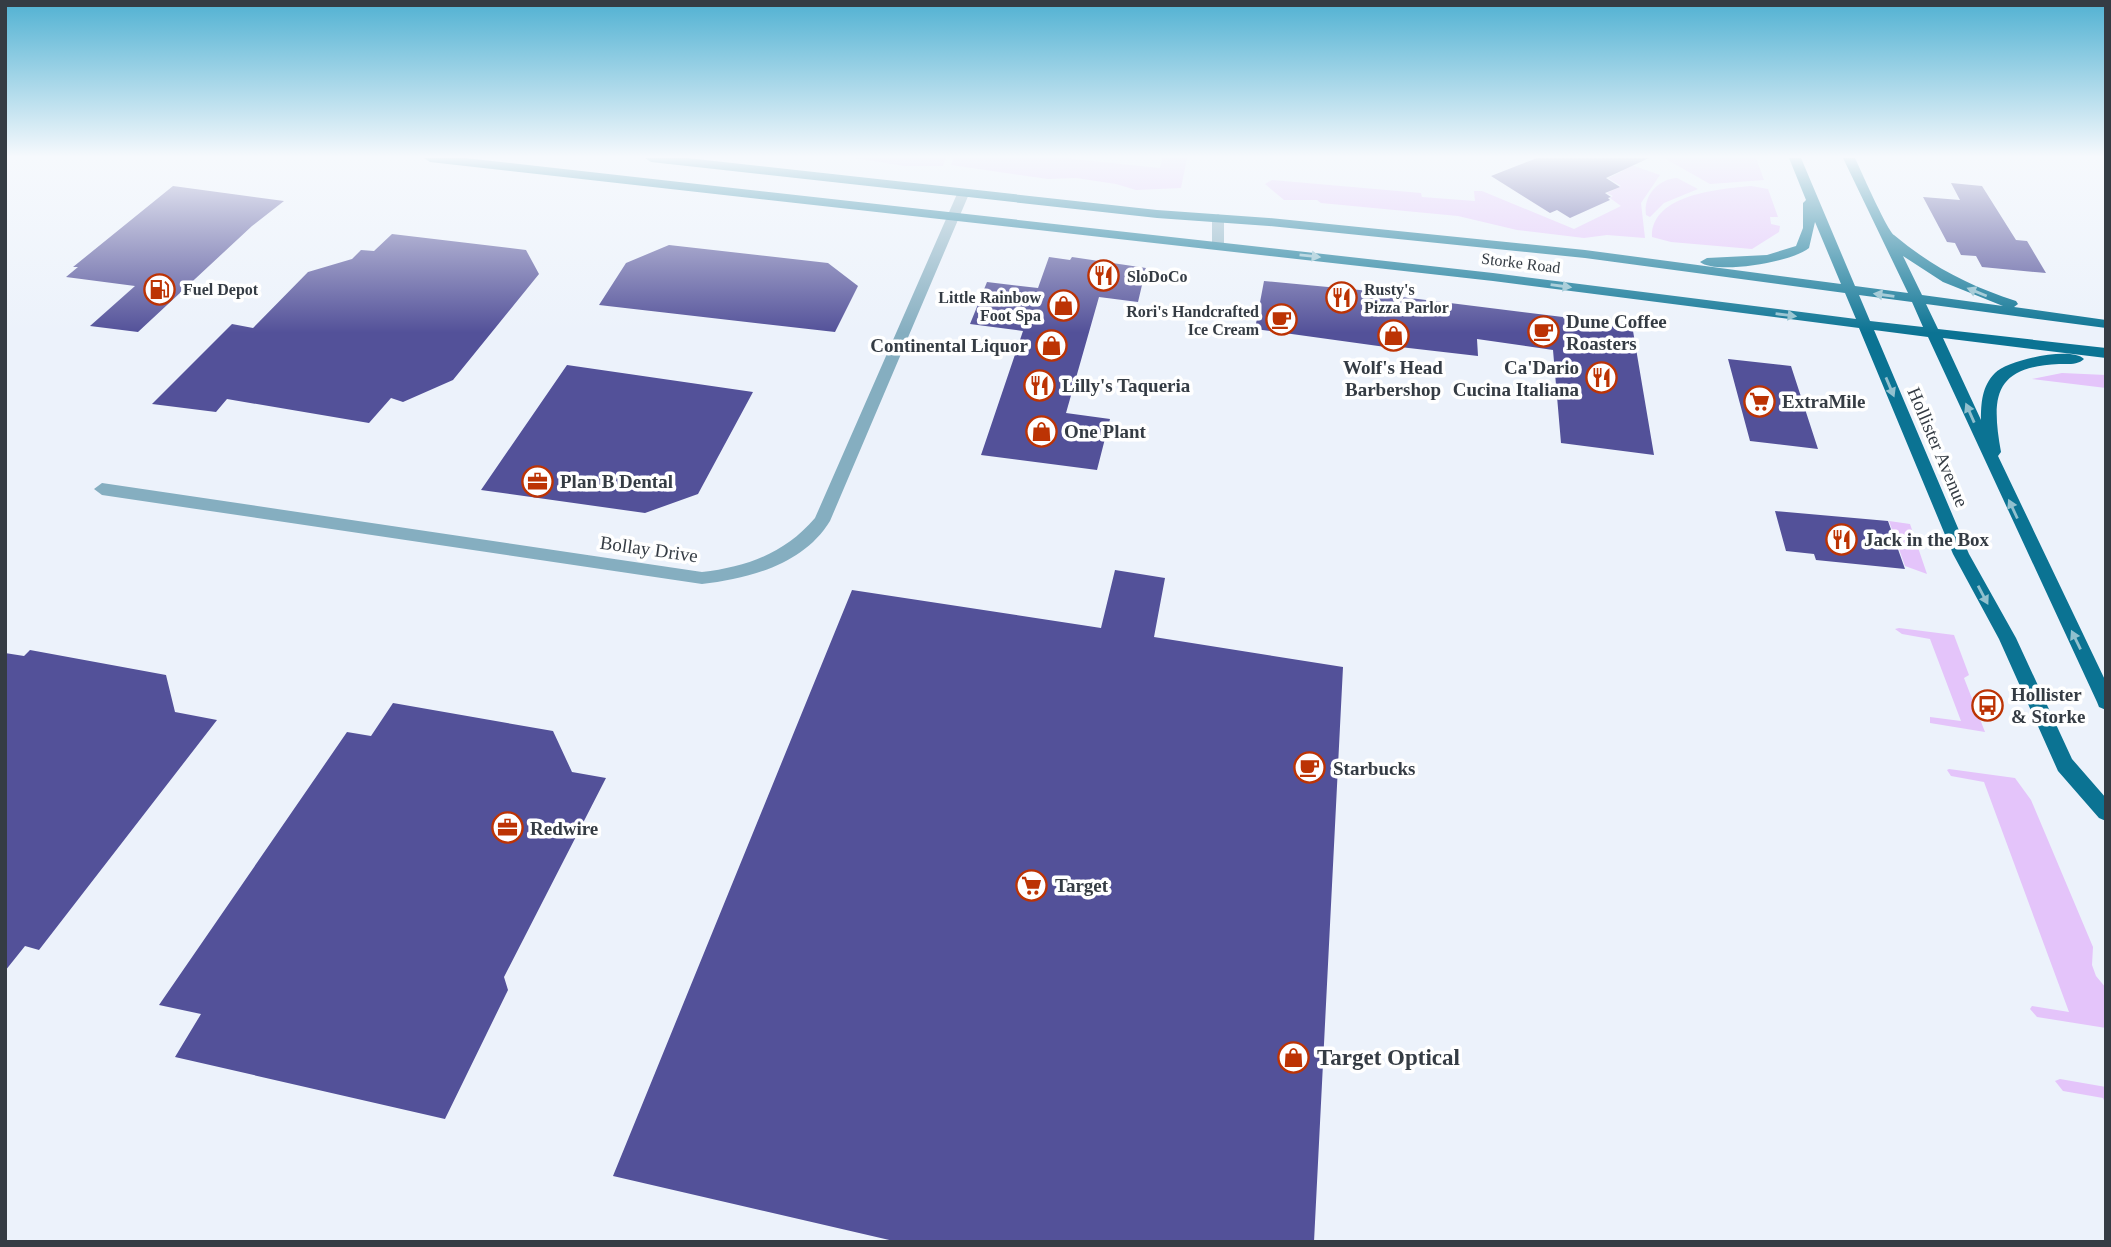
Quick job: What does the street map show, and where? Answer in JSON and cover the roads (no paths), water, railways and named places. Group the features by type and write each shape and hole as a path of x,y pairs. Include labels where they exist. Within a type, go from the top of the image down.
{"main road":[{"name":"Storke Road","path":"946,216 1493,277 1863,325 2106,352"},
{"name":"Storke Road","path":"1199,216 1440,237 1585,254 2106,324"},
{"path":"1585,254 1618,252 1704,261 1749,262 1789,254 1802,248 1809,228 1809,216"},
{"name":"Hollister Avenue","path":"1819,216 1961,554 2007,638 2065,765 2106,812"},
{"path":"1878,216 2106,702"},
{"path":"1881,223 1904,251 1947,278 2009,304 2090,322"},
{"path":"1998,475 1991,442 1988,401 1990,387 2001,373 2011,367 2034,362 2106,359"}],"street":[{"name":"Bollay Drive","path":"102,489 702,578 726,577 748,570 788,553 809,538 822,521 953,217"},
{"path":"1218,218 1218,246"}],"place":[{"name":"SloDoCo","path":"1104,276"},
{"name":"Fuel Depot","path":"160,289"},
{"name":"Rusty's Pizza Parlor","path":"1341,298"},
{"name":"Little Rainbow Foot Spa","path":"1064,306"},
{"name":"Rori's Handcrafted Ice Cream","path":"1282,320"},
{"name":"Dune Coffee Roasters","path":"1543,332"},
{"name":"Wolf's Head Barbershop","path":"1393,336"},
{"name":"Continental Liquor","path":"1051,345"},
{"name":"Ca'Dario Cucina Italiana","path":"1602,378"},
{"name":"Lilly's Taqueria","path":"1039,385"},
{"name":"ExtraMile","path":"1759,401"},
{"name":"One Plant","path":"1041,431"},
{"name":"Plan B Dental","path":"537,481"},
{"name":"Jack in the Box","path":"1841,539"},
{"name":"Hollister & Storke","path":"1988,705"},
{"name":"Starbucks","path":"1310,768"},
{"name":"Redwire","path":"507,828"},
{"name":"Target","path":"1032,885"},
{"name":"Target Optical","path":"1294,1057"}]}
